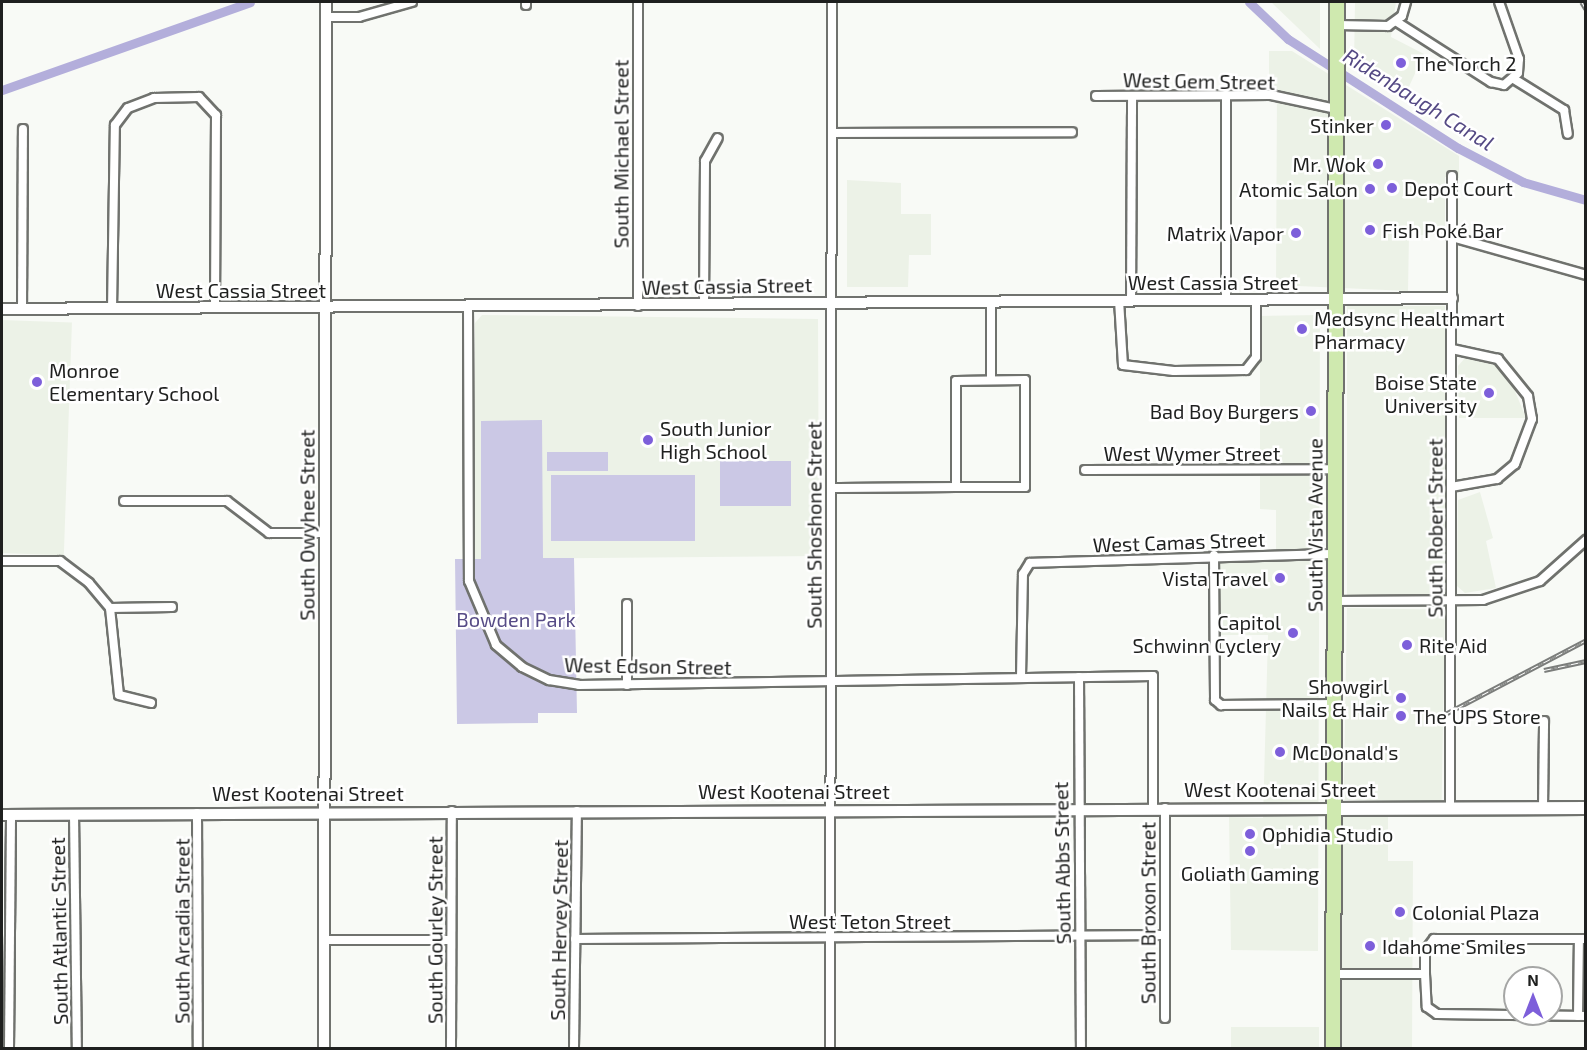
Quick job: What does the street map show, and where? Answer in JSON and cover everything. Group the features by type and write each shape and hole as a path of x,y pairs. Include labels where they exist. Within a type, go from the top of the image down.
{"main road":[{"name":"South Vista Avenue","path":"1333,1048 1337,2"},
{"name":"West Kootenai Street","path":"1334,809 1586,808"}],"street":[{"name":"South Owyhee Street","path":"324,1048 326,2"},
{"path":"326,17 359,17 411,2"},
{"name":"South Michael Street","path":"638,2 638,306"},
{"name":"South Shoshone Street","path":"830,1048 832,2"},
{"path":"1397,22 1406,2"},
{"path":"1499,2 1519,59 1514,79"},
{"path":"1337,25 1397,22 1491,82 1514,79 1564,110 1568,134"},
{"path":"1226,95 1226,299"},
{"name":"West Gem Street","path":"1096,96 1271,95 1336,109"},
{"path":"1131,300 1132,96"},
{"path":"112,309 115,125 128,108 154,98 199,98 216,115 215,308"},
{"path":"22,309 23,129"},
{"path":"832,133 1072,132"},
{"path":"704,305 705,161 708,148 718,138"},
{"name":"South Robert Street","path":"1450,809 1452,176"},
{"path":"1452,237 1586,275"},
{"name":"West Cassia Street","path":"2,309 638,306 1452,298"},
{"path":"1119,300 1123,366 1174,371 1246,370 1256,357 1256,301"},
{"path":"991,302 991,380"},
{"name":"West Edson Street","path":"468,307 468,552 474,603 496,645 522,667 549,680 627,685 831,684 847,678 1153,676"},
{"path":"1451,487 1497,479 1515,464 1532,419 1528,396 1504,364 1476,350 1452,349"},
{"path":"831,488 1025,487 1025,380 956,381 956,487"},
{"name":"West Wymer Street","path":"1085,470 1335,469"},
{"path":"124,501 227,501 268,533 324,533"},
{"path":"1335,601 1483,600 1523,588 1556,569 1586,540"},
{"name":"West Camas Street","path":"1021,677 1025,566 1214,555 1335,554"},
{"path":"1214,555 1215,700 1221,705 1334,704"},
{"path":"2,561 60,561 110,608 119,695 151,703"},
{"path":"627,604 627,685"},
{"path":"110,608 172,607"},
{"name":"South Broxon Street","path":"1153,676 1153,808"},
{"name":"South Abbs Street","path":"1079,677 1078,808 1082,1048"},
{"path":"1544,721 1544,808"},
{"name":"West Kootenai Street","path":"6,814 1078,808 1334,809"},
{"name":"South Broxon Street","path":"1165,808 1165,1018"},
{"name":"South Gourley Street","path":"451,1048 452,811"},
{"name":"South Hervey Street","path":"574,1048 577,811"},
{"name":"South Atlantic Street","path":"74,813 76,1048"},
{"name":"South Arcadia Street","path":"197,813 198,1048"},
{"path":"6,814 9,1048"},
{"name":"West Teton Street","path":"575,939 1164,935"},
{"path":"1434,939 1582,939 1582,1016 1437,1014 1427,1007 1425,951 1434,939"},
{"path":"324,940 451,940"},
{"path":"1333,974 1425,974"}],"shaded area":[{"path":"1271,2 1320,2 1320,49"},
{"path":"1355,2 1396,2 1391,37 1424,54 1406,93 1354,64"},
{"path":"1269,51 1292,51 1459,156 1459,178 1445,177 1445,235 1409,235 1408,291 1276,285 1277,89 1269,86"},
{"path":"847,180 901,183 901,214 931,214 931,255 909,255 908,287 847,287"},
{"path":"1347,306 1445,306 1445,596 1347,596"},
{"name":"South Junior High School","path":"482,315 818,319 819,556 475,559 475,323"},
{"path":"1320,315 1318,951 1231,950 1229,817 1263,818 1268,635 1219,635 1220,559 1276,559 1276,510 1260,509 1260,316"},
{"name":"Monroe Elementary School","path":"2,320 72,322 64,555 2,553"},
{"name":"Boise State University","path":"1465,358 1495,365 1508,374 1526,418 1459,418 1458,366"},
{"path":"1480,492 1493,538 1486,541 1496,588 1465,593 1457,586 1458,500"},
{"path":"1347,608 1445,610 1442,802 1344,800"},
{"path":"1340,814 1388,817 1388,861 1413,861 1412,1048 1341,1048"},
{"path":"1231,1027 1319,1027 1319,1048 1231,1048"}],"green space":[{"name":"Bowden Park","path":"542,420 543,558 574,558 577,713 538,713 538,723 457,724 455,559 481,559 481,421"},
{"path":"547,452 608,452 608,471 547,471"},
{"path":"720,461 791,461 791,506 720,506"},
{"path":"551,475 695,475 695,541 551,541"}],"waterway":[{"name":"Ridenbaugh Canal","path":"2,90 250,2"},
{"name":"Ridenbaugh Canal","path":"1249,2 1288,39 1458,148 1523,182 1586,200"}],"railway":[{"path":"1582,2 1586,9"},
{"path":"1432,721 1586,640"},
{"path":"1544,670 1586,661"}],"place":[{"name":"The Torch 2","path":"1401,63"},
{"name":"Stinker","path":"1386,125"},
{"name":"Mr. Wok","path":"1378,164"},
{"name":"Depot Court","path":"1392,188"},
{"name":"Atomic Salon","path":"1370,189"},
{"name":"Fish Poké Bar","path":"1370,230"},
{"name":"Matrix Vapor","path":"1296,233"},
{"name":"Medsync Healthmart Pharmacy","path":"1302,329"},
{"name":"Monroe Elementary School","path":"37,382"},
{"name":"Boise State University","path":"1489,393"},
{"name":"Bad Boy Burgers","path":"1311,411"},
{"name":"South Junior High School","path":"648,440"},
{"name":"Vista Travel","path":"1280,578"},
{"name":"Capitol Schwinn Cyclery","path":"1293,633"},
{"name":"Rite Aid","path":"1407,645"},
{"name":"Showgirl Nails & Hair","path":"1401,698"},
{"name":"The UPS Store","path":"1401,716"},
{"name":"McDonald's","path":"1280,752"},
{"name":"Ophidia Studio","path":"1250,834"},
{"name":"Goliath Gaming","path":"1250,851"},
{"name":"Colonial Plaza","path":"1400,912"},
{"name":"Idahome Smiles","path":"1370,946"}]}
